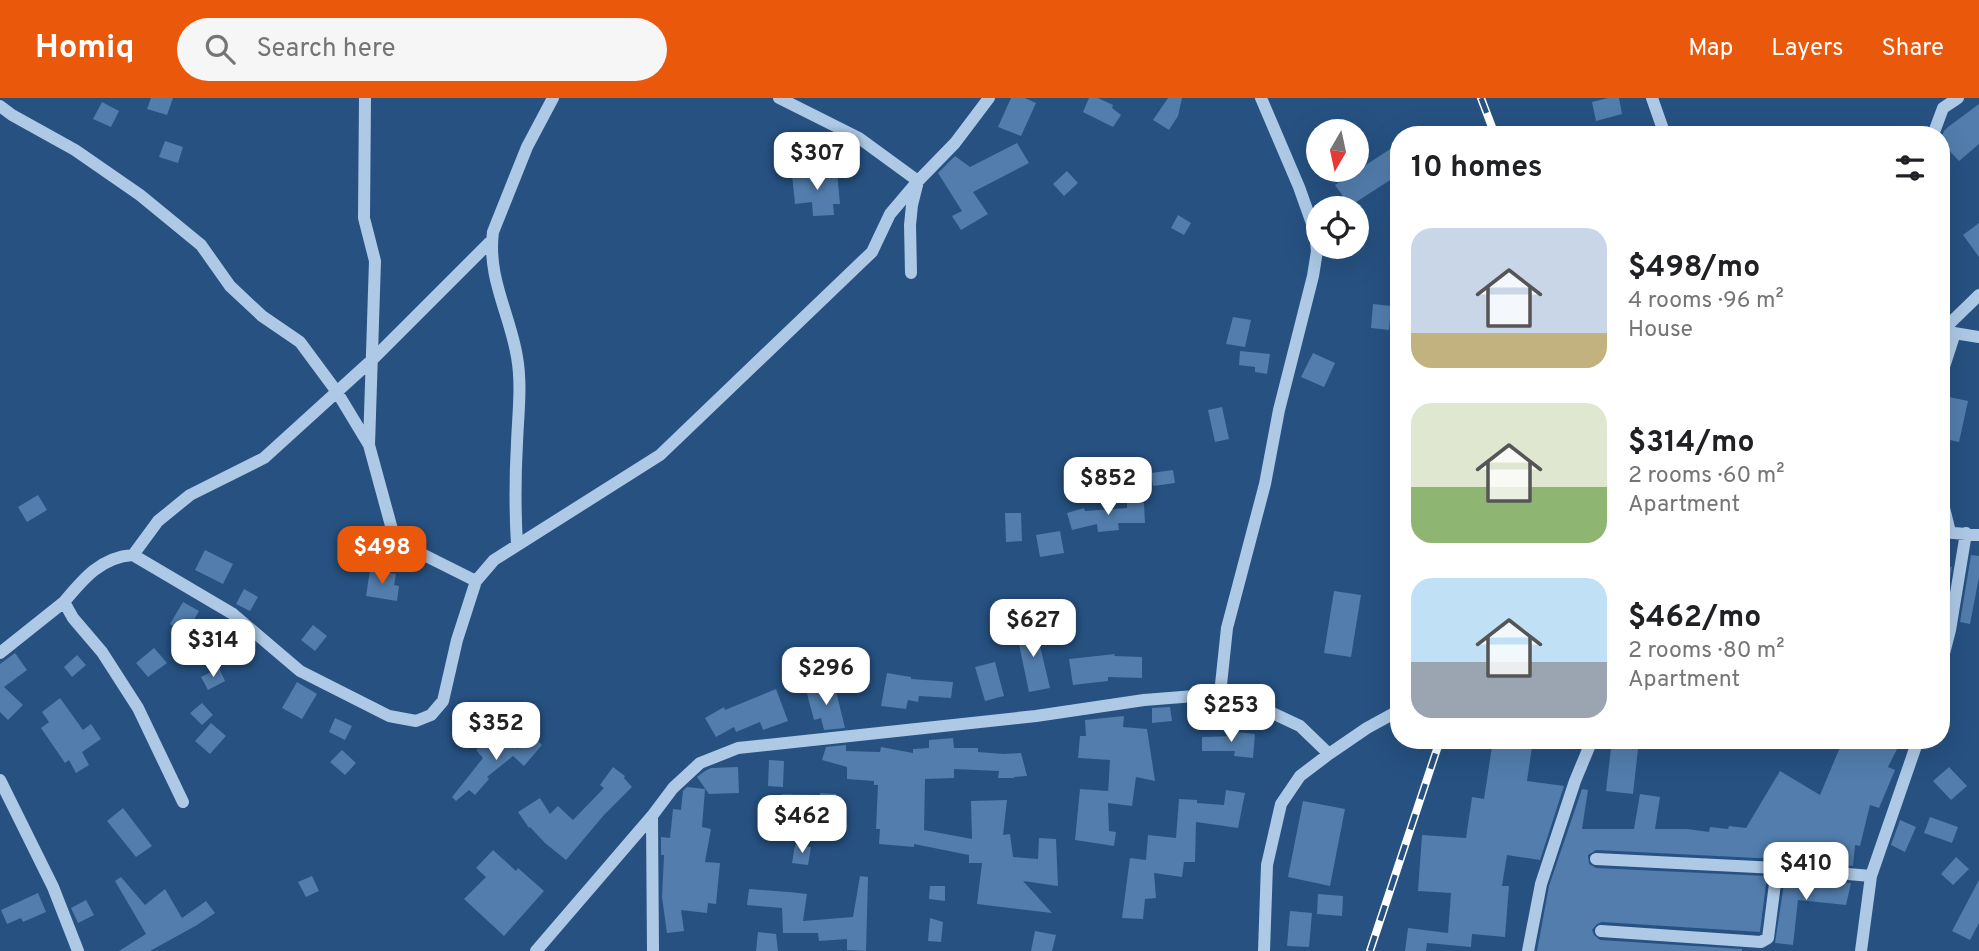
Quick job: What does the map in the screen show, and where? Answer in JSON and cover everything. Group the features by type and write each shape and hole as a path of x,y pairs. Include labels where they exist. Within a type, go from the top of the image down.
{"street":[{"path":"365,98 364,218 376,261 369,445"},
{"path":"517,545 514,498 519,395 517,357 494,274 491,241 527,147 553,98"},
{"path":"779,98 859,138 918,181"},
{"path":"0,653 64,602 91,570 122,555 133,555 233,614 300,671 389,716 416,721 430,715 443,701 457,640 476,581 494,560 660,455 872,252 890,214 955,143 989,98"},
{"path":"1220,694 1227,628 1265,484 1279,410 1317,251 1315,232 1299,187 1261,98"},
{"path":"1652,98 1662,126"},
{"path":"1935,126 1939,103 1958,98"},
{"path":"0,106 75,150 139,195 201,245 230,286 262,316 300,342 337,392 369,445 393,533 398,542 476,581"},
{"path":"911,273 910,225 918,181"},
{"path":"133,555 158,520 190,495 264,458 373,359 491,241"},
{"path":"1950,322 1979,295"},
{"path":"1950,332 1979,337"},
{"path":"1950,348 1955,333"},
{"path":"1950,532 1973,534 1950,630"},
{"path":"64,602 102,652 138,708 183,803"},
{"path":"536,951 673,788 700,762 737,748 1036,716 1144,700 1220,694 1252,704 1300,726 1329,754"},
{"path":"1264,951 1267,865 1281,804 1300,776 1367,728 1390,715"},
{"path":"1528,951 1541,884 1588,749"},
{"path":"1861,951 1871,876 1915,749"},
{"path":"0,780 53,887 78,951"},
{"path":"652,816 653,951"},
{"path":"1596,859 1777,868 1871,876"},
{"path":"1601,930 1762,942 1768,938 1777,868"}],"building":[{"path":"151,98 173,98 167,115 147,109"},
{"path":"1011,98 1025,98 1036,103 1021,136 998,127"},
{"path":"1089,98 1098,98 1113,105 1112,108 1121,115 1113,127 1083,112"},
{"path":"1168,98 1182,98 1178,116 1169,130 1153,120"},
{"path":"1619,98 1622,114 1596,121 1592,102"},
{"path":"102,102 119,111 111,127 93,119"},
{"path":"1979,104 1979,144 1959,161 1950,152 1949,126"},
{"path":"165,141 183,147 178,163 159,157"},
{"path":"1017,143 1029,163 973,192 988,214 961,230 952,216 962,211 938,173 955,156 970,167"},
{"path":"1390,149 1390,180 1365,196 1343,196 1335,185 1340,182 1369,182 1369,163"},
{"path":"1067,171 1078,183 1064,196 1053,184"},
{"path":"837,172 840,204 833,204 834,215 813,216 812,202 795,204 792,175"},
{"path":"1178,215 1191,223 1184,235 1171,228"},
{"path":"1979,223 1979,257 1963,235"},
{"path":"1373,304 1390,306 1389,330 1371,328"},
{"path":"1233,317 1251,320 1245,347 1226,344"},
{"path":"1240,351 1270,354 1267,374 1255,372 1255,367 1239,365"},
{"path":"1313,353 1335,363 1324,387 1301,377"},
{"path":"1950,397 1968,401 1959,442 1950,440"},
{"path":"1222,407 1229,439 1215,442 1208,410"},
{"path":"1173,470 1175,483 1153,486 1151,473"},
{"path":"38,495 47,510 27,522 18,507"},
{"path":"1127,503 1144,503 1145,523 1118,523 1119,530 1098,532 1097,524 1072,530 1067,513 1084,508 1085,511 1127,508"},
{"path":"1005,513 1021,513 1022,541 1006,542"},
{"path":"1060,531 1064,553 1040,557 1036,535"},
{"path":"205,550 233,564 223,584 195,570"},
{"path":"1971,555 1979,556 1979,577 1970,624 1960,622"},
{"path":"370,570 396,574 394,585 399,586 397,601 366,596"},
{"path":"244,589 258,597 250,611 236,604"},
{"path":"1334,591 1361,595 1351,657 1324,653"},
{"path":"183,602 199,611 186,634 170,624"},
{"path":"313,625 327,636 315,651 301,640"},
{"path":"1035,625 1050,688 1029,692 1016,630"},
{"path":"154,648 167,663 148,677 136,663"},
{"path":"15,653 27,670 4,687 23,705 8,720 0,712 0,664"},
{"path":"1115,654 1114,656 1142,657 1142,678 1108,677 1108,681 1073,685 1069,659"},
{"path":"77,655 86,665 72,677 64,667"},
{"path":"995,662 1004,696 985,701 975,667"},
{"path":"219,668 225,681 208,690 201,677"},
{"path":"887,673 911,679 953,682 951,698 919,696 918,702 908,700 906,709 881,706"},
{"path":"297,682 317,694 302,719 282,708"},
{"path":"834,683 845,728 824,730 821,718 814,720 806,690"},
{"path":"776,689 788,721 763,730 760,722 736,732 734,727 716,737 705,718 724,707 725,710"},
{"path":"60,698 83,730 91,724 101,739 82,752 89,765 76,773 69,760 65,763 41,728 49,722 42,712"},
{"path":"202,703 213,715 202,725 190,713"},
{"path":"1170,707 1172,721 1152,723 1152,708"},
{"path":"1124,716 1123,727 1147,729 1155,781 1136,777 1132,806 1108,803 1109,831 1116,832 1114,846 1075,840 1080,789 1108,793 1110,760 1078,758 1080,736 1086,736 1085,720"},
{"path":"335,718 352,726 345,740 329,732"},
{"path":"211,723 226,736 210,754 195,741"},
{"path":"1237,732 1255,734 1253,758 1234,756 1235,751 1202,751 1202,737 1236,736"},
{"path":"533,735 542,745 524,766 513,756 487,777 489,779 475,795 469,790 456,801 452,797 483,758 476,750 492,738 500,748 508,740 518,749"},
{"path":"953,738 954,748 978,748 978,752 1003,754 1021,753 1027,776 998,778 999,771 954,769 954,778 925,779 924,830 972,839 971,801 1007,800 1003,835 1010,834 1013,857 1038,859 1039,838 1056,839 1058,886 1023,881 1052,913 977,904 982,863 969,863 969,855 914,844 914,847 879,844 880,829 876,829 878,785 874,785 874,781 847,779 847,767 822,760 826,747 846,745 846,751 880,752 881,747 913,753 913,749 929,748 929,740"},
{"path":"1492,749 1532,749 1527,781 1564,786 1540,860 1507,855 1502,886 1509,886 1505,937 1472,934 1471,947 1427,943 1426,951 1405,951 1408,928 1448,933 1451,893 1418,891 1422,835 1466,838 1472,797 1484,799"},
{"path":"1611,749 1638,749 1633,794 1606,791"},
{"path":"1839,749 1897,749 1888,767 1895,770 1879,808 1870,805 1860,846 1855,845 1853,866 1777,859 1596,850 1588,855 1589,864 1596,868 1767,876 1760,932 1602,922 1592,930 1600,940 1742,951 1537,951 1549,886 1582,789 1588,790 1582,829 1634,829 1640,794 1660,797 1655,829 1709,832 1710,827 1746,828 1780,771 1820,795"},
{"path":"342,750 356,763 345,775 330,762"},
{"path":"769,760 784,761 783,787 768,786"},
{"path":"613,767 625,776 632,787 566,860 529,828 518,812 540,798 550,814 558,806 573,820 604,788 600,785"},
{"path":"738,767 739,793 709,794 697,777 711,768"},
{"path":"1949,767 1967,786 1951,800 1933,781"},
{"path":"687,787 705,789 702,827 711,829 705,862 720,863 716,904 708,903 707,913 681,910 684,931 667,933 662,897 664,855 661,855 661,837 670,838 673,809 681,810 683,791"},
{"path":"1226,790 1245,793 1238,828 1196,822 1195,862 1184,862 1182,877 1154,873 1156,898 1145,899 1143,919 1122,918 1130,858 1146,860 1148,835 1176,838 1179,799 1224,805"},
{"path":"782,794 836,794 835,814 782,813"},
{"path":"1303,801 1345,809 1330,886 1288,877"},
{"path":"123,808 152,846 136,857 107,821"},
{"path":"1930,817 1958,827 1952,843 1924,833"},
{"path":"1900,820 1916,827 1905,852 1891,845"},
{"path":"795,845 811,847 808,865 792,863"},
{"path":"493,850 544,891 504,936 464,899 486,877 476,868"},
{"path":"1956,857 1969,869 1953,885 1941,874"},
{"path":"312,876 319,891 306,897 298,882"},
{"path":"860,876 868,877 866,951 847,950 847,939 819,941 818,933 783,933 782,908 747,905 749,889 807,894 803,921 853,917"},
{"path":"121,877 145,905 165,889 182,918 206,901 215,913 150,951 119,951 146,934 115,881"},
{"path":"1785,877 1851,883 1846,905 1798,900 1793,945 1775,943"},
{"path":"1979,880 1979,923 1970,940 1952,931"},
{"path":"930,886 945,886 945,901 929,899"},
{"path":"38,893 46,912 23,922 21,918 7,924 1,910"},
{"path":"1318,894 1343,896 1342,916 1317,914"},
{"path":"86,900 94,915 78,923 71,908"},
{"path":"1290,911 1312,913 1309,947 1287,946"},
{"path":"930,918 943,922 941,942 928,941"},
{"path":"1035,931 1056,935 1052,951 1031,951"},
{"path":"758,932 776,934 778,951 756,951"}],"railway":[{"path":"1481,98 1492,126"},
{"path":"1370,951 1437,749"}]}
